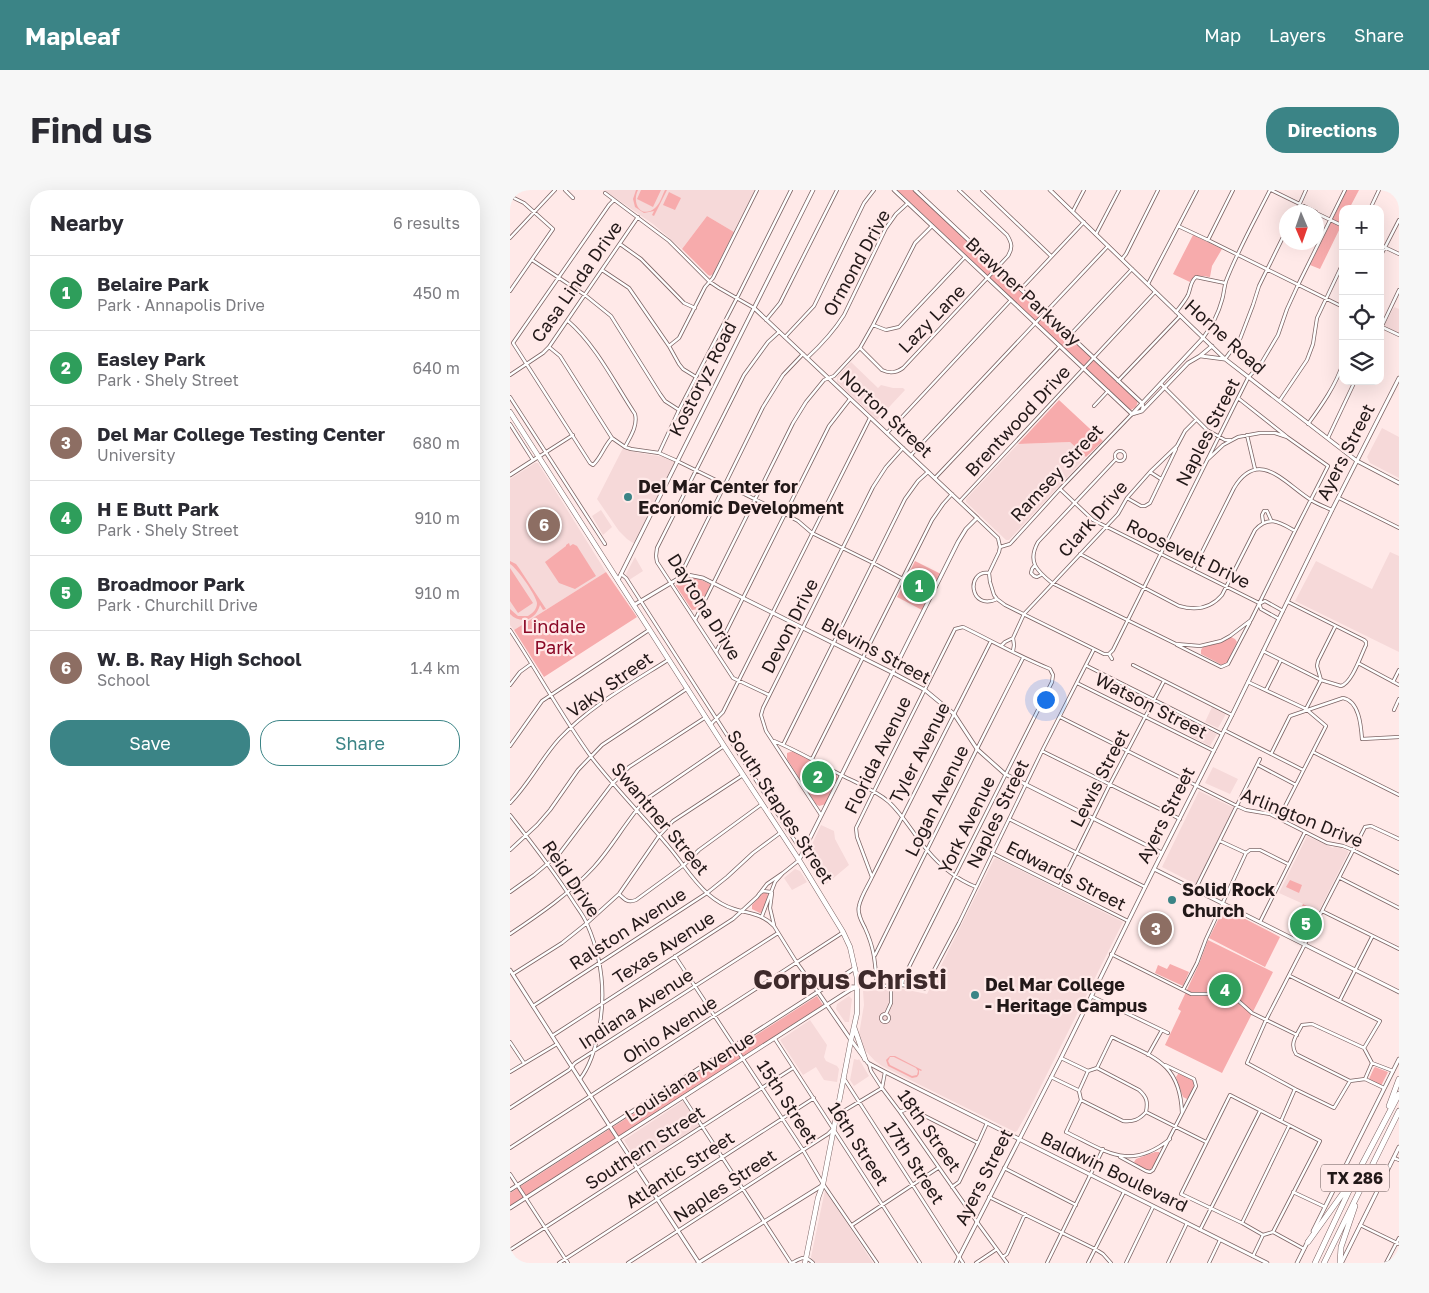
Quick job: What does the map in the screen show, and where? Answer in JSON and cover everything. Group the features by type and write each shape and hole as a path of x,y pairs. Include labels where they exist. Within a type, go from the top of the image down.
{"highway":[{"path":"1380,1130 1399,1079"},
{"name":"TX 286","path":"1315,1263 1357,1174 1399,1094"},
{"name":"TX 286","path":"1324,1263 1399,1112"},
{"path":"1308,1242 1357,1174"},
{"path":"1340,1263 1341,1247 1363,1183"}],"main road":[{"name":"Brawner Parkway","path":"894,190 1132,414"},
{"name":"Brawner Parkway","path":"915,190 1142,403"},
{"name":"Horne Road","path":"1050,190 1225,359 1357,461 1399,483"},
{"name":"Kostoryz Road","path":"618,580 811,191"},
{"name":"Norton Street","path":"754,308 977,518"},
{"name":"Ramsey Street","path":"1132,414 1203,338"},
{"name":"Ramsey Street","path":"1132,414 1142,410 1188,363 1212,346"},
{"path":"1200,356 1213,356 1225,359"},
{"name":"Ayers Street","path":"956,1263 1051,1077 1399,378"},
{"path":"1142,403 1142,410"},
{"name":"South Staples Street","path":"510,412 724,746 782,832 843,932 850,947 856,968 858,987 857,1013 806,1260"},
{"path":"510,475 538,457"},
{"path":"799,860 843,776 958,542 966,529 977,518"},
{"name":"Blevins Street","path":"681,577 688,575 696,576 744,597 925,690 954,714 977,749 1006,774 1162,853"},
{"path":"634,605 681,577"},
{"path":"1154,869 1399,992"},
{"name":"Louisiana Avenue","path":"510,1190 856,968"},
{"path":"510,970 699,1263 823,1184"},
{"path":"827,986 858,987"},
{"name":"Louisiana Avenue","path":"510,1208 619,1140 850,990 858,987"},
{"path":"818,992 851,1040"},
{"path":"854,1026 867,1061"},
{"name":"Baldwin Boulevard","path":"851,1040 867,1061 884,1072 1267,1263"},
{"path":"1297,1263 1399,1059"},
{"path":"1340,1263 1399,1147"}],"street":[{"path":"510,238 555,190"},
{"path":"565,190 573,198"},
{"path":"669,346 679,338 705,287 717,270 757,190"},
{"path":"659,453 790,190"},
{"path":"766,320 780,304 836,190"},
{"path":"784,337 814,306 864,203 874,190"},
{"name":"Lazy Lane","path":"860,348 882,370 897,372 903,368 1008,256 1012,246 1007,235 959,190"},
{"path":"982,190 1052,256"},
{"path":"1073,211 1084,190"},
{"path":"1096,234 1119,190"},
{"path":"1122,259 1158,190"},
{"path":"1148,284 1197,190"},
{"path":"1208,240 1233,190"},
{"path":"1271,190 1300,205 1306,190"},
{"name":"Ramsey Street","path":"1203,338 1218,315 1225,284 1237,255 1271,190"},
{"name":"Naples Street","path":"1109,654 1113,650 1248,378 1262,362 1278,335 1298,285 1345,190"},
{"path":"1372,205 1379,190"},
{"name":"Norton Street","path":"605,193 669,241 710,282 754,308"},
{"path":"510,196 524,203 553,229 510,291"},
{"path":"612,438 606,444 597,462 593,465 590,463 513,343 614,200"},
{"name":"Ormond Drive","path":"807,358 837,326 886,228 896,214 908,203"},
{"path":"1324,217 1339,224"},
{"name":"Casa Linda Drive","path":"510,375 542,354 549,346 638,218"},
{"path":"1384,250 1399,220"},
{"path":"1021,290 1084,222"},
{"path":"695,620 793,423 824,380 834,376 860,348 915,243 932,226"},
{"path":"1178,226 1339,305"},
{"path":"620,244 641,259 684,303 694,308"},
{"path":"1225,359 1240,339 1266,269 1279,244"},
{"path":"911,455 1108,246"},
{"path":"1385,247 1399,254"},
{"path":"873,326 886,330 899,326 965,257"},
{"path":"532,260 585,295 611,316 665,401 679,410"},
{"path":"1070,335 1132,269"},
{"path":"602,270 628,288 683,369 696,377"},
{"path":"1279,402 1307,360 1313,344 1317,318 1339,271"},
{"path":"1176,312 1187,297 1192,280 1196,277 1225,284"},
{"path":"1384,322 1399,290"},
{"name":"Brentwood Drive","path":"960,501 1155,292"},
{"path":"887,433 1011,300"},
{"path":"1118,381 1180,316"},
{"path":"567,321 589,342 635,414 636,425 625,447"},
{"path":"1384,329 1399,335"},
{"name":"Daytona Drive","path":"769,696 733,678 658,562 656,556 657,548 744,375 768,342 779,332"},
{"path":"549,346 560,356 612,438 625,447 639,451 659,453 677,461 785,514 798,521 812,533 902,579"},
{"path":"935,478 1060,346"},
{"path":"681,577 772,392 783,375 803,354"},
{"path":"1308,424 1327,396 1339,373"},
{"path":"1161,384 1207,430 1225,440 1232,440"},
{"path":"1328,438 1353,385"},
{"path":"1094,406 1108,391"},
{"path":"510,397 605,544"},
{"path":"1116,459 1038,542 1033,555 1035,565 1041,574 1052,583 1221,667 1225,666 1228,664 1251,620 1328,466 1287,437 1238,398"},
{"path":"716,652 829,426 850,399"},
{"name":"Ramsey Street","path":"1000,547 1010,544 1132,414"},
{"path":"711,724 723,711 870,418"},
{"name":"Clark Drive","path":"1013,651 1013,638 1024,614 1106,528 1118,514 1127,498 1177,446 1185,431 1196,420"},
{"path":"510,424 533,460"},
{"path":"1207,460 1223,445 1247,435 1275,433 1287,437"},
{"path":"538,457 572,435"},
{"path":"1247,435 1255,470"},
{"path":"1127,498 1141,506 1146,506 1150,503 1177,446"},
{"name":"Devon Drive","path":"822,816 766,731 761,715 873,487 886,467 903,448"},
{"path":"1193,570 1240,478 1248,472 1255,470 1270,471 1311,500 1332,510"},
{"path":"783,745 904,499 928,472"},
{"path":"1150,472 1161,478"},
{"name":"Roosevelt Drive","path":"1060,489 1093,520 1106,528 1259,604 1261,610 1279,619"},
{"path":"812,759 932,520 952,494"},
{"path":"1339,498 1399,528"},
{"path":"1263,522 1262,515 1264,510 1267,511 1271,520"},
{"name":"Norton Street","path":"977,518 996,534 1000,547"},
{"path":"1080,554 1180,606 1195,609 1203,608 1216,601 1222,595 1255,530 1263,522 1271,520 1294,531"},
{"path":"1000,547 989,573 992,589 997,599 1005,605 1104,654 1109,654 1112,659"},
{"path":"1035,565 1031,572 1037,577 1041,574"},
{"path":"989,573 985,572 977,577 973,586 974,592 980,600 985,602 997,599"},
{"path":"621,574 626,578 641,601 797,844 807,846"},
{"name":"Roosevelt Drive","path":"1259,604 1265,601 1283,611"},
{"path":"1263,651 1321,680 1342,686 1347,683 1358,663 1366,642 1364,640 1288,602"},
{"path":"1176,644 1194,646 1211,644 1230,636 1251,620"},
{"path":"1306,710 1321,680 1317,666 1318,661 1335,626"},
{"name":"Florida Avenue","path":"872,877 857,837 856,828 955,629 962,627 991,641"},
{"path":"510,746 542,701 650,629"},
{"name":"Swantner Street","path":"510,630 572,727 612,784 707,893 723,904 762,916 774,926 818,992"},
{"path":"510,638 514,635"},
{"path":"1001,646 1013,638"},
{"path":"991,641 1023,658"},
{"name":"Tyler Avenue","path":"872,877 991,641"},
{"name":"Naples Street","path":"902,985 924,989 959,923 1042,751 1094,649"},
{"name":"York Avenue","path":"902,985 903,979 1052,682 1053,675 1050,669 1023,658"},
{"name":"Logan Avenue","path":"875,956 1023,658"},
{"name":"Vaky Street","path":"510,803 519,794 547,752 590,710 669,659"},
{"path":"1265,690 1280,660"},
{"path":"1358,663 1399,685"},
{"path":"510,685 520,672 531,664"},
{"path":"1134,665 1232,715"},
{"path":"1086,666 1222,734"},
{"path":"1393,682 1399,670"},
{"name":"Lewis Street","path":"1060,886 1110,784 1164,681"},
{"path":"1248,682 1306,710 1326,726 1279,818"},
{"name":"Watson Street","path":"1077,683 1214,751"},
{"path":"510,850 550,810 578,770 602,745 688,688"},
{"path":"1271,754 1290,716 1343,698 1355,706 1362,739 1399,737"},
{"path":"1394,710 1399,699"},
{"path":"510,892 559,854 612,784 629,767 706,717"},
{"name":"Arlington Drive","path":"1060,717 1237,806 1246,810 1270,814 1327,843 1353,850 1399,873"},
{"path":"1224,730 1303,770"},
{"path":"773,741 874,790 902,817 927,850 943,867 976,887"},
{"path":"510,934 568,892 594,866 635,810 645,800 724,746"},
{"path":"1042,751 1180,819"},
{"path":"1313,752 1399,795"},
{"path":"1196,890 1260,759"},
{"path":"1258,765 1296,784"},
{"path":"513,974 562,943 619,894 659,836 673,821 744,775"},
{"path":"619,894 627,901 636,900 684,865 699,850 762,804"},
{"name":"Reid Drive","path":"510,815 568,892 587,923 600,962 603,1003 602,1017 594,1051 585,1073 580,1079"},
{"path":"1009,819 1145,887"},
{"path":"1350,1080 1334,1108 1248,1063 1266,1020 1365,827 1371,826 1399,839"},
{"name":"Ralston Avenue","path":"533,1006 707,893 728,877 752,853 782,832"},
{"path":"1260,922 1305,832"},
{"path":"1220,841 1246,853"},
{"path":"1183,990 1246,853 1250,850 1260,850 1288,864"},
{"name":"Edwards Street","path":"992,853 1128,921"},
{"name":"Texas Avenue","path":"552,1036 733,919 767,884 799,860"},
{"name":"Texas Avenue","path":"774,926 770,908 772,892 775,882 783,873"},
{"path":"872,877 858,910 875,956 877,986"},
{"path":"1340,878 1399,908"},
{"path":"756,897 763,891 772,892"},
{"name":"Texas Avenue","path":"762,916 769,894 772,892"},
{"path":"1322,911 1399,949"},
{"name":"Ohio Avenue","path":"510,1148 843,932"},
{"name":"Indiana Avenue","path":"510,1108 569,1070 594,1051 778,933"},
{"path":"1340,1000 1372,936"},
{"path":"1111,954 1191,994 1226,994 1233,996 1252,1013 1297,1035"},
{"name":"15th Street","path":"675,956 783,1118 823,1184 877,1263"},
{"path":"1290,975 1380,1021 1364,1048"},
{"path":"858,987 902,985"},
{"path":"886,1014 891,1003 891,986"},
{"path":"1091,996 1168,1033"},
{"path":"1384,1088 1365,1080 1350,1080 1296,1054 1292,1044 1302,1025 1312,1024 1364,1048 1372,1063 1393,1071"},
{"path":"1148,1055 1162,1030"},
{"path":"1060,1058 1088,1071 1097,1068 1112,1037 1194,1079 1196,1086 1156,1168 1150,1172 1066,1132 1081,1100 1079,1090 1088,1071"},
{"name":"16th Street","path":"775,1039 920,1263"},
{"path":"510,1042 524,1063"},
{"path":"510,1072 557,1044"},
{"name":"18th Street","path":"867,1061 882,1088 1007,1263"},
{"path":"1365,1080 1372,1063"},
{"path":"1164,1064 1173,1074 1178,1086 1182,1098 1182,1113"},
{"name":"Southern Street","path":"510,1250 793,1068"},
{"path":"1081,1100 1130,1122 1146,1112 1147,1100 1144,1094 1097,1068"},
{"name":"18th Street","path":"882,1088 884,1072"},
{"path":"1051,1077 1079,1090"},
{"name":"17th Street","path":"844,1078 963,1263"},
{"path":"836,1116 882,1088"},
{"path":"1281,1121 1295,1089"},
{"path":"1230,1095 1260,1111 1320,1140 1272,1232 1263,1235 1181,1194 1230,1095"},
{"path":"683,1097 792,1263 802,1257 813,1263"},
{"name":"Atlantic Street","path":"559,1263 814,1098"},
{"path":"900,1112 908,1108 978,1143"},
{"path":"1200,1230 1260,1111"},
{"path":"1146,1112 1206,1142"},
{"path":"952,1187 959,1182 987,1123"},
{"path":"1242,1223 1289,1126"},
{"name":"Naples Street","path":"628,1263 828,1134 834,1128"},
{"path":"1116,1156 1128,1157 1150,1152 1170,1139"},
{"path":"1047,1263 1103,1149"},
{"path":"1394,1158 1399,1160"},
{"path":"852,1225 939,1168"},
{"path":"1004,1168 1076,1205"},
{"path":"510,1174 568,1263"},
{"path":"1088,1263 1124,1192"},
{"path":"1293,1192 1325,1207"},
{"path":"989,1197 1095,1249 1103,1254 1111,1263"},
{"path":"1126,1263 1153,1207"},
{"path":"1003,1257 1025,1214"},
{"path":"1168,1263 1187,1223"},
{"path":"1360,1225 1398,1244"},
{"path":"1272,1232 1304,1249"},
{"path":"1253,1263 1263,1235"},
{"path":"1386,1263 1398,1244 1399,1238"},
{"path":"1209,1263 1220,1240"},
{"path":"976,1263 997,1249"}],"shaded area":[{"path":"604,190 755,190 734,232 707,216 682,249 653,224"},
{"path":"1394,307 1399,309 1399,333 1385,326"},
{"path":"851,362 878,388 881,385 903,388 905,390 877,420 837,382 837,377"},
{"path":"1382,428 1399,437 1399,478 1370,463 1367,457"},
{"path":"1070,442 1086,457 1009,540 1006,540 966,502 966,499 1018,444"},
{"name":"Del Mar Center for Economic Development","path":"623,448 634,452 664,457 675,463 633,543 619,531 597,499"},
{"path":"538,463 606,572 514,630 510,625 510,479"},
{"path":"601,510 612,527 603,535 592,516"},
{"path":"1390,552 1399,556 1399,652 1295,601 1316,561 1372,589"},
{"path":"635,557 643,571 629,580 626,574"},
{"path":"1212,707 1226,714 1218,728 1205,722"},
{"path":"1196,724 1217,734 1210,746 1190,736"},
{"path":"1213,767 1238,779 1230,794 1205,783"},
{"path":"1199,791 1234,808 1197,885 1162,867"},
{"path":"821,825 834,831 835,839 849,865 824,886 806,857"},
{"path":"1307,836 1333,848 1341,848 1348,851 1319,911 1279,893"},
{"name":"Del Mar College - Heritage Campus","path":"996,858 1123,922 1029,1110 1015,1132 882,1066 864,1049 859,1034 864,1005 863,991 903,989 927,994"},
{"path":"795,869 800,871 807,882 792,890 784,878"},
{"path":"849,996 852,999 849,1022 845,1022 836,1009 837,1004"},
{"path":"810,1020 827,1045 824,1057 826,1061 837,1066 839,1069 837,1082 824,1080 816,1067 803,1075 780,1040"},
{"path":"854,1059 859,1059 869,1076 854,1086 850,1080"},
{"path":"683,1101 700,1125 639,1164 624,1140"},
{"path":"825,1190 873,1263 815,1263 811,1257"}],"green space":[{"path":"636,190 638,190 636,195 637,205 642,211 646,212 657,206 665,190 667,190 654,216 652,215 654,211 644,213 635,207 633,199"},
{"path":"641,190 661,190 653,207 637,199"},
{"path":"897,190 913,190 1138,401 1136,407 1131,410 1129,409"},
{"path":"1347,190 1359,190 1351,205 1340,205"},
{"path":"669,192 681,198 675,210 663,205"},
{"path":"1339,206 1339,230 1320,269 1310,265 1317,250 1324,250 1324,237"},
{"path":"707,216 734,232 713,274 710,276 682,249"},
{"path":"1193,235 1222,249 1212,266 1210,277 1196,277 1190,282 1173,274"},
{"path":"1059,400 1103,441 1086,457 1070,442 1018,444"},
{"path":"569,543 570,546 573,544 577,546 596,576 575,589 559,583 545,562"},
{"path":"510,561 519,568 546,609 543,610 540,605 535,614 528,619 519,619 510,614 510,609 518,616 528,616 532,614 537,603 530,588 510,564"},
{"path":"915,561 941,574 922,610 897,597"},
{"path":"510,568 533,603 518,613 510,601"},
{"name":"Lindale Park","path":"606,572 637,617 544,677 514,630"},
{"path":"691,577 710,584 699,609 692,610 676,586 680,580"},
{"path":"1231,637 1237,642 1227,663 1222,665 1201,654 1203,647 1223,642"},
{"path":"793,751 836,773 838,779 826,804 819,806 816,804 787,759 787,753"},
{"path":"1290,880 1302,885 1299,893 1286,887"},
{"path":"764,892 768,895 763,912 760,913 752,909 752,905"},
{"path":"1303,904 1320,912 1304,943 1292,937 1302,919 1297,916"},
{"path":"1224,908 1280,937 1265,967 1209,938"},
{"path":"1208,940 1273,972 1222,1073 1165,1045 1181,1011 1178,1009"},
{"path":"1170,964 1189,972 1183,986 1155,973 1158,965 1167,969"},
{"path":"817,996 823,1005 510,1207 510,1193"},
{"path":"890,1056 895,1056 922,1070 919,1070 917,1077 912,1078 888,1066 886,1060","holes":["890,1057 894,1057 916,1068 918,1071 917,1075 912,1076 890,1065 888,1061"]},
{"path":"1375,1067 1388,1072 1381,1086 1369,1079"},
{"path":"1178,1074 1189,1076 1192,1079 1193,1090 1187,1099 1183,1097 1176,1077"},
{"path":"1159,1152 1160,1155 1150,1169 1144,1169 1134,1162 1136,1159"}],"place":[{"name":"Del Mar Center for Economic Development","path":"628,497"},
{"name":"W. B. Ray High School","path":"544,525"},
{"name":"Belaire Park","path":"919,586"},
{"name":"Easley Park","path":"818,777"},
{"name":"Solid Rock Church","path":"1172,900"},
{"name":"Broadmoor Park","path":"1306,924"},
{"name":"Del Mar College Testing Center","path":"1156,929"},
{"name":"H E Butt Park","path":"1225,990"},
{"name":"Del Mar College - Heritage Campus","path":"975,995"}],"district":[{"name":"Corpus Christi","path":"850,979"}]}
